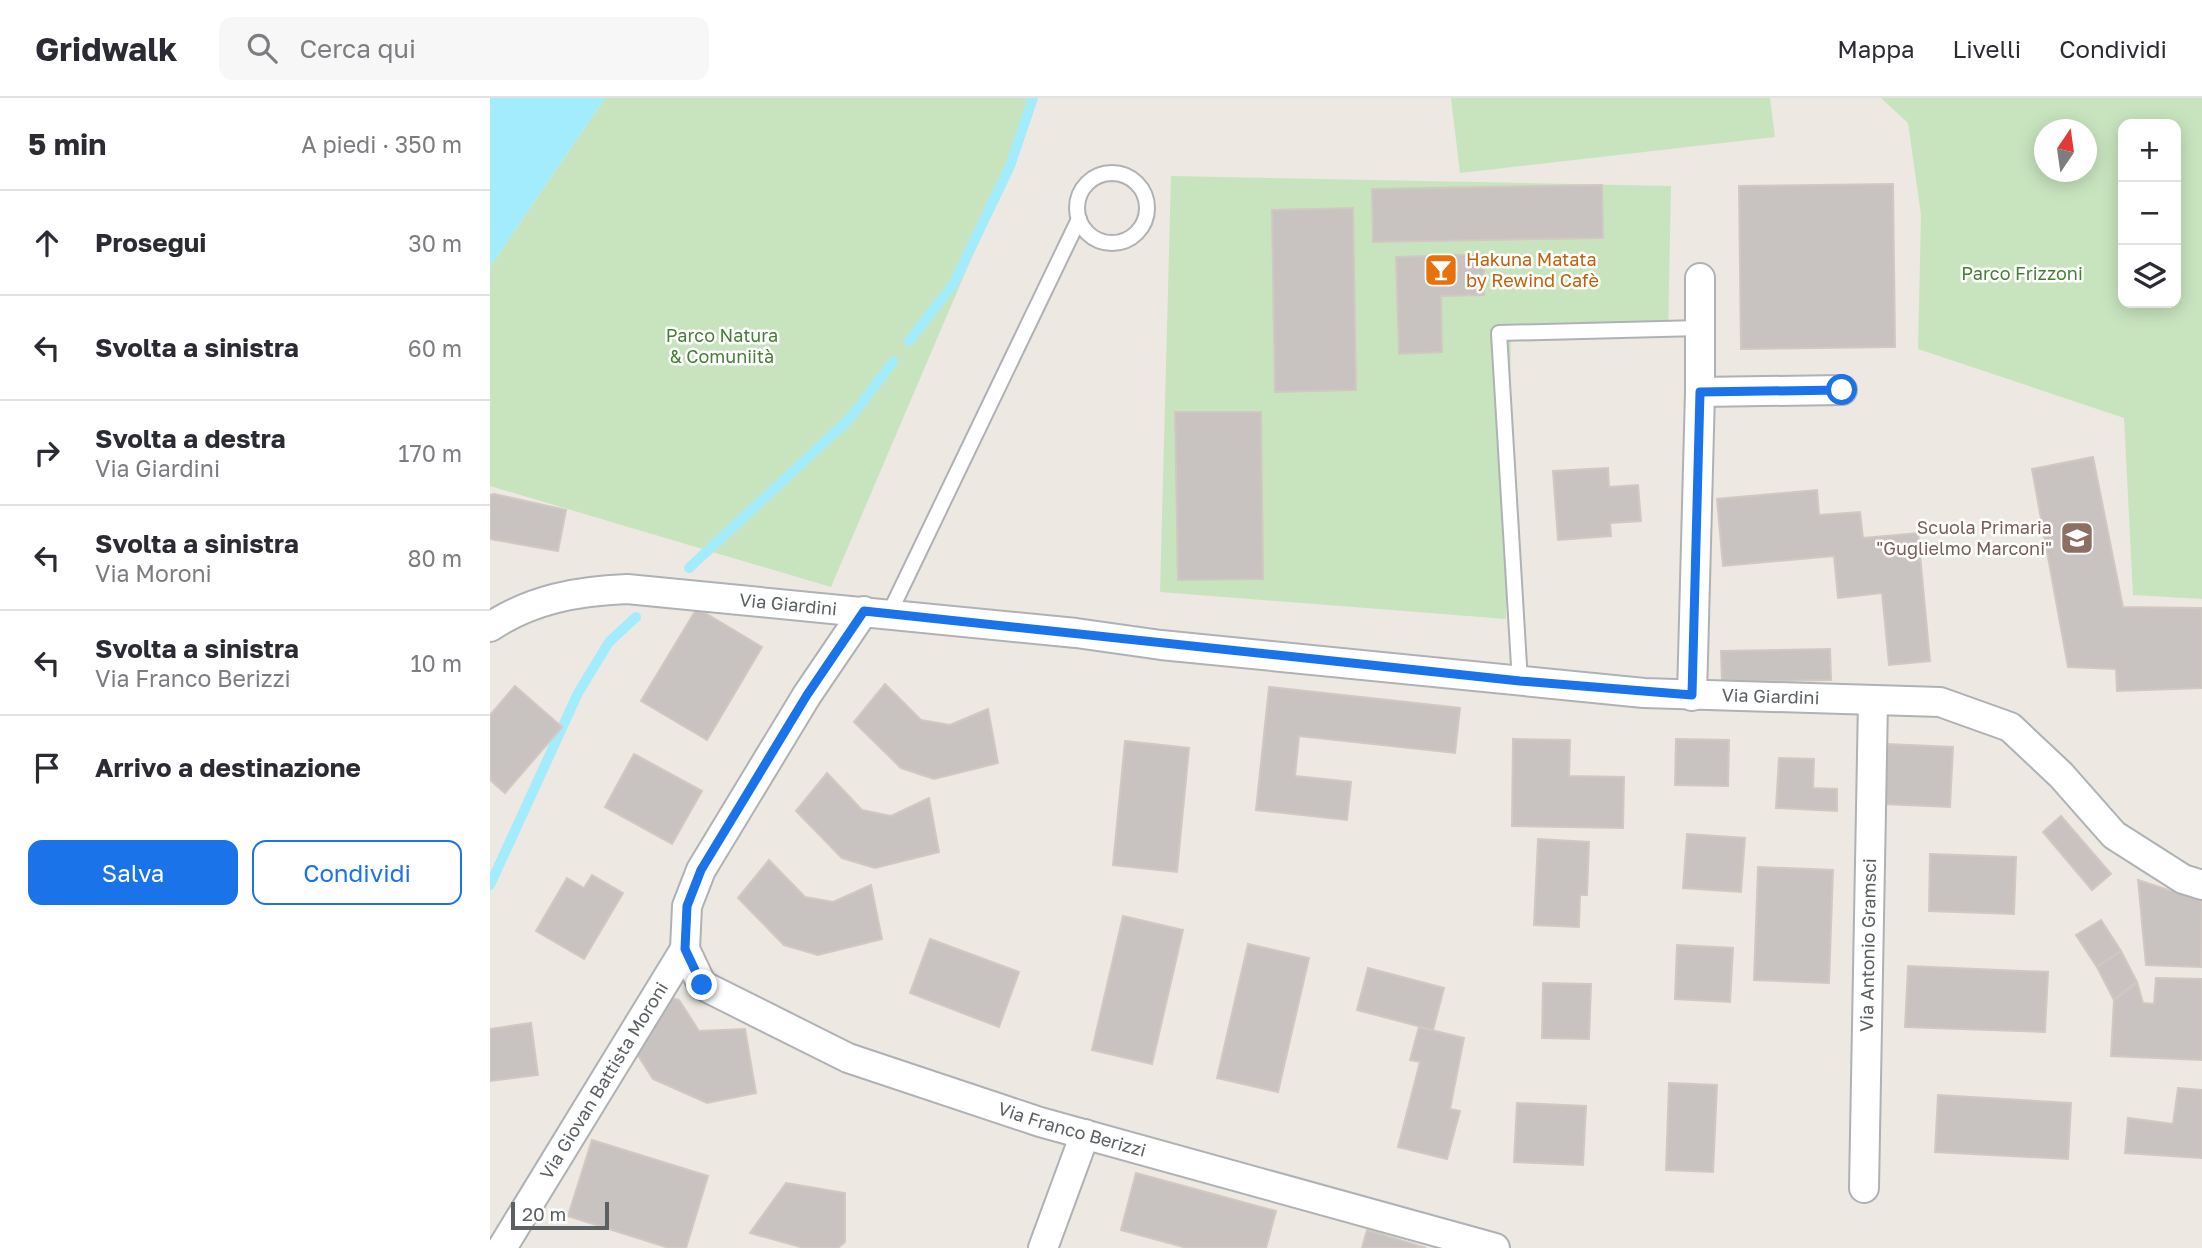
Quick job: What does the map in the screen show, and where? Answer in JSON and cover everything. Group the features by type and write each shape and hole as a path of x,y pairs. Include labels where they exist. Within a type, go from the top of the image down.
{"street":[{"path":"1692,695 1700,392 1700,278"},
{"path":"1700,392 1842,390"},
{"name":"Via Giardini","path":"490,627 545,600 583,591 627,589 876,612 1520,681 1692,695 1940,702 2010,727 2061,775 2114,835 2183,878 2202,885"},
{"path":"685,949 687,906 701,870 807,695 876,612"},
{"name":"Via Antonio Gramsci","path":"1864,1188 1873,701"},
{"name":"Via Franco Berizzi","path":"685,949 702,985 848,1058 1085,1133 1495,1248"},
{"name":"Via Giovan Battista Moroni","path":"502,1248 685,949"},
{"path":"1043,1248 1085,1133"}],"lane":[{"path":"876,612 1079,219 1079,195 1094,178 1117,173 1137,184 1143,194 1146,215 1142,226 1125,240 1102,242 1092,237 1079,219"},
{"path":"1520,681 1499,333 1700,328"}],"green space":[{"name":"Parco Natura & Comuniità","path":"605,98 1029,98 992,210 831,587 490,486 490,267"},
{"path":"1451,98 1770,98 1775,137 1460,173"},
{"name":"Parco Frizzoni","path":"1881,98 2202,98 2202,599 2133,595 2124,418 1918,349 1921,215 1908,123"},
{"path":"1171,176 1671,186 1668,338 1511,336 1506,619 1160,592"}],"water":[{"path":"490,98 605,98 490,267"}],"building":[{"path":"1893,184 1895,347 1741,349 1739,186"},
{"path":"1602,185 1603,238 1373,242 1372,189"},
{"path":"1353,208 1356,390 1275,392 1272,210"},
{"path":"1484,254 1484,295 1441,296 1442,352 1399,354 1396,257"},
{"path":"1175,412 1261,412 1263,579 1178,580"},
{"name":"Scuola Primaria \"Guglielmo Marconi\"","path":"2093,457 2123,607 2202,608 2202,688 2117,691 2116,669 2068,667 2032,469"},
{"path":"1608,468 1609,487 1638,485 1641,521 1610,523 1611,536 1558,540 1553,471"},
{"path":"1817,490 1819,515 1860,512 1863,538 1918,533 1930,661 1889,665 1882,593 1838,598 1834,556 1723,566 1717,499"},
{"path":"490,495 566,510 558,551 490,539"},
{"path":"697,608 762,647 707,740 641,701"},
{"path":"1830,649 1831,680 1722,682 1721,651"},
{"path":"885,684 921,720 950,725 988,709 998,763 934,779 901,768 854,722"},
{"path":"515,686 562,727 505,793 490,780 490,715"},
{"path":"1269,687 1460,708 1455,753 1299,736 1295,776 1351,782 1347,820 1256,810"},
{"path":"1513,739 1570,740 1569,776 1624,777 1623,828 1512,826"},
{"path":"1676,739 1729,740 1728,786 1675,785"},
{"path":"1125,741 1189,748 1177,872 1113,865"},
{"path":"1886,744 1953,747 1950,807 1884,804"},
{"path":"634,754 702,791 672,844 605,807"},
{"path":"1779,758 1814,759 1813,788 1837,789 1837,811 1776,808"},
{"path":"827,773 862,810 891,816 929,798 939,852 875,868 842,858 796,811"},
{"path":"2061,816 2111,874 2092,890 2043,832"},
{"path":"1687,834 1745,838 1741,892 1683,888"},
{"path":"1538,839 1589,842 1587,895 1580,895 1579,927 1534,925"},
{"path":"1930,854 2016,857 2014,914 1929,911"},
{"path":"769,860 805,897 833,902 871,885 882,939 818,955 784,945 738,898"},
{"path":"1758,867 1833,870 1829,983 1754,980"},
{"path":"592,875 623,893 584,959 536,931 567,878 584,888"},
{"path":"2138,880 2202,901 2201,967 2146,965"},
{"path":"1123,916 1183,930 1152,1064 1092,1050"},
{"path":"2101,920 2121,951 2097,967 2076,935"},
{"path":"930,939 1019,972 999,1027 910,993"},
{"path":"1248,944 1309,958 1278,1092 1217,1078"},
{"path":"1677,945 1733,948 1730,1002 1675,999"},
{"path":"2121,951 2137,982 2114,1000 2097,967"},
{"path":"1908,966 2048,972 2045,1032 1905,1027"},
{"path":"1368,968 1444,988 1433,1030 1357,1010"},
{"path":"2156,978 2202,979 2202,1060 2111,1056 2114,1000 2137,982 2143,1003 2154,1004"},
{"path":"1543,983 1591,984 1589,1039 1542,1038"},
{"path":"667,996 679,1000 699,1031 745,1029 756,1093 707,1103 653,1079 632,1046"},
{"path":"531,1023 538,1075 490,1081 490,1029"},
{"path":"1419,1027 1464,1038 1450,1109 1460,1111 1447,1159 1398,1147 1420,1062 1410,1060"},
{"path":"1669,1083 1717,1085 1713,1172 1666,1170"},
{"path":"2178,1088 2202,1090 2202,1158 2125,1153 2128,1118 2173,1124"},
{"path":"1938,1095 2071,1103 2068,1159 1935,1152"},
{"path":"1517,1103 1586,1106 1583,1165 1514,1162"},
{"path":"592,1140 708,1176 686,1248 669,1248 568,1216"},
{"path":"1136,1173 1276,1211 1266,1248 1187,1248 1121,1230"},
{"path":"786,1183 845,1193 845,1242 838,1248 804,1248 750,1233"},
{"path":"1367,1230 1426,1248 1362,1248"}],"waterway":[{"path":"909,341 954,283 1010,166 1033,98"},
{"path":"689,568 849,419 893,362"},
{"path":"490,885 578,693 609,642 636,617"}],"place":[{"name":"Hakuna Matata by Rewind Cafè","path":"1441,270"},
{"name":"Scuola Primaria \"Guglielmo Marconi\"","path":"2077,538"}],"route":[{"path":"702,985 685,949 687,906 701,870 807,695 864,611 1076,633 1161,645 1644,693 1692,695 1700,392 1842,390"}]}
